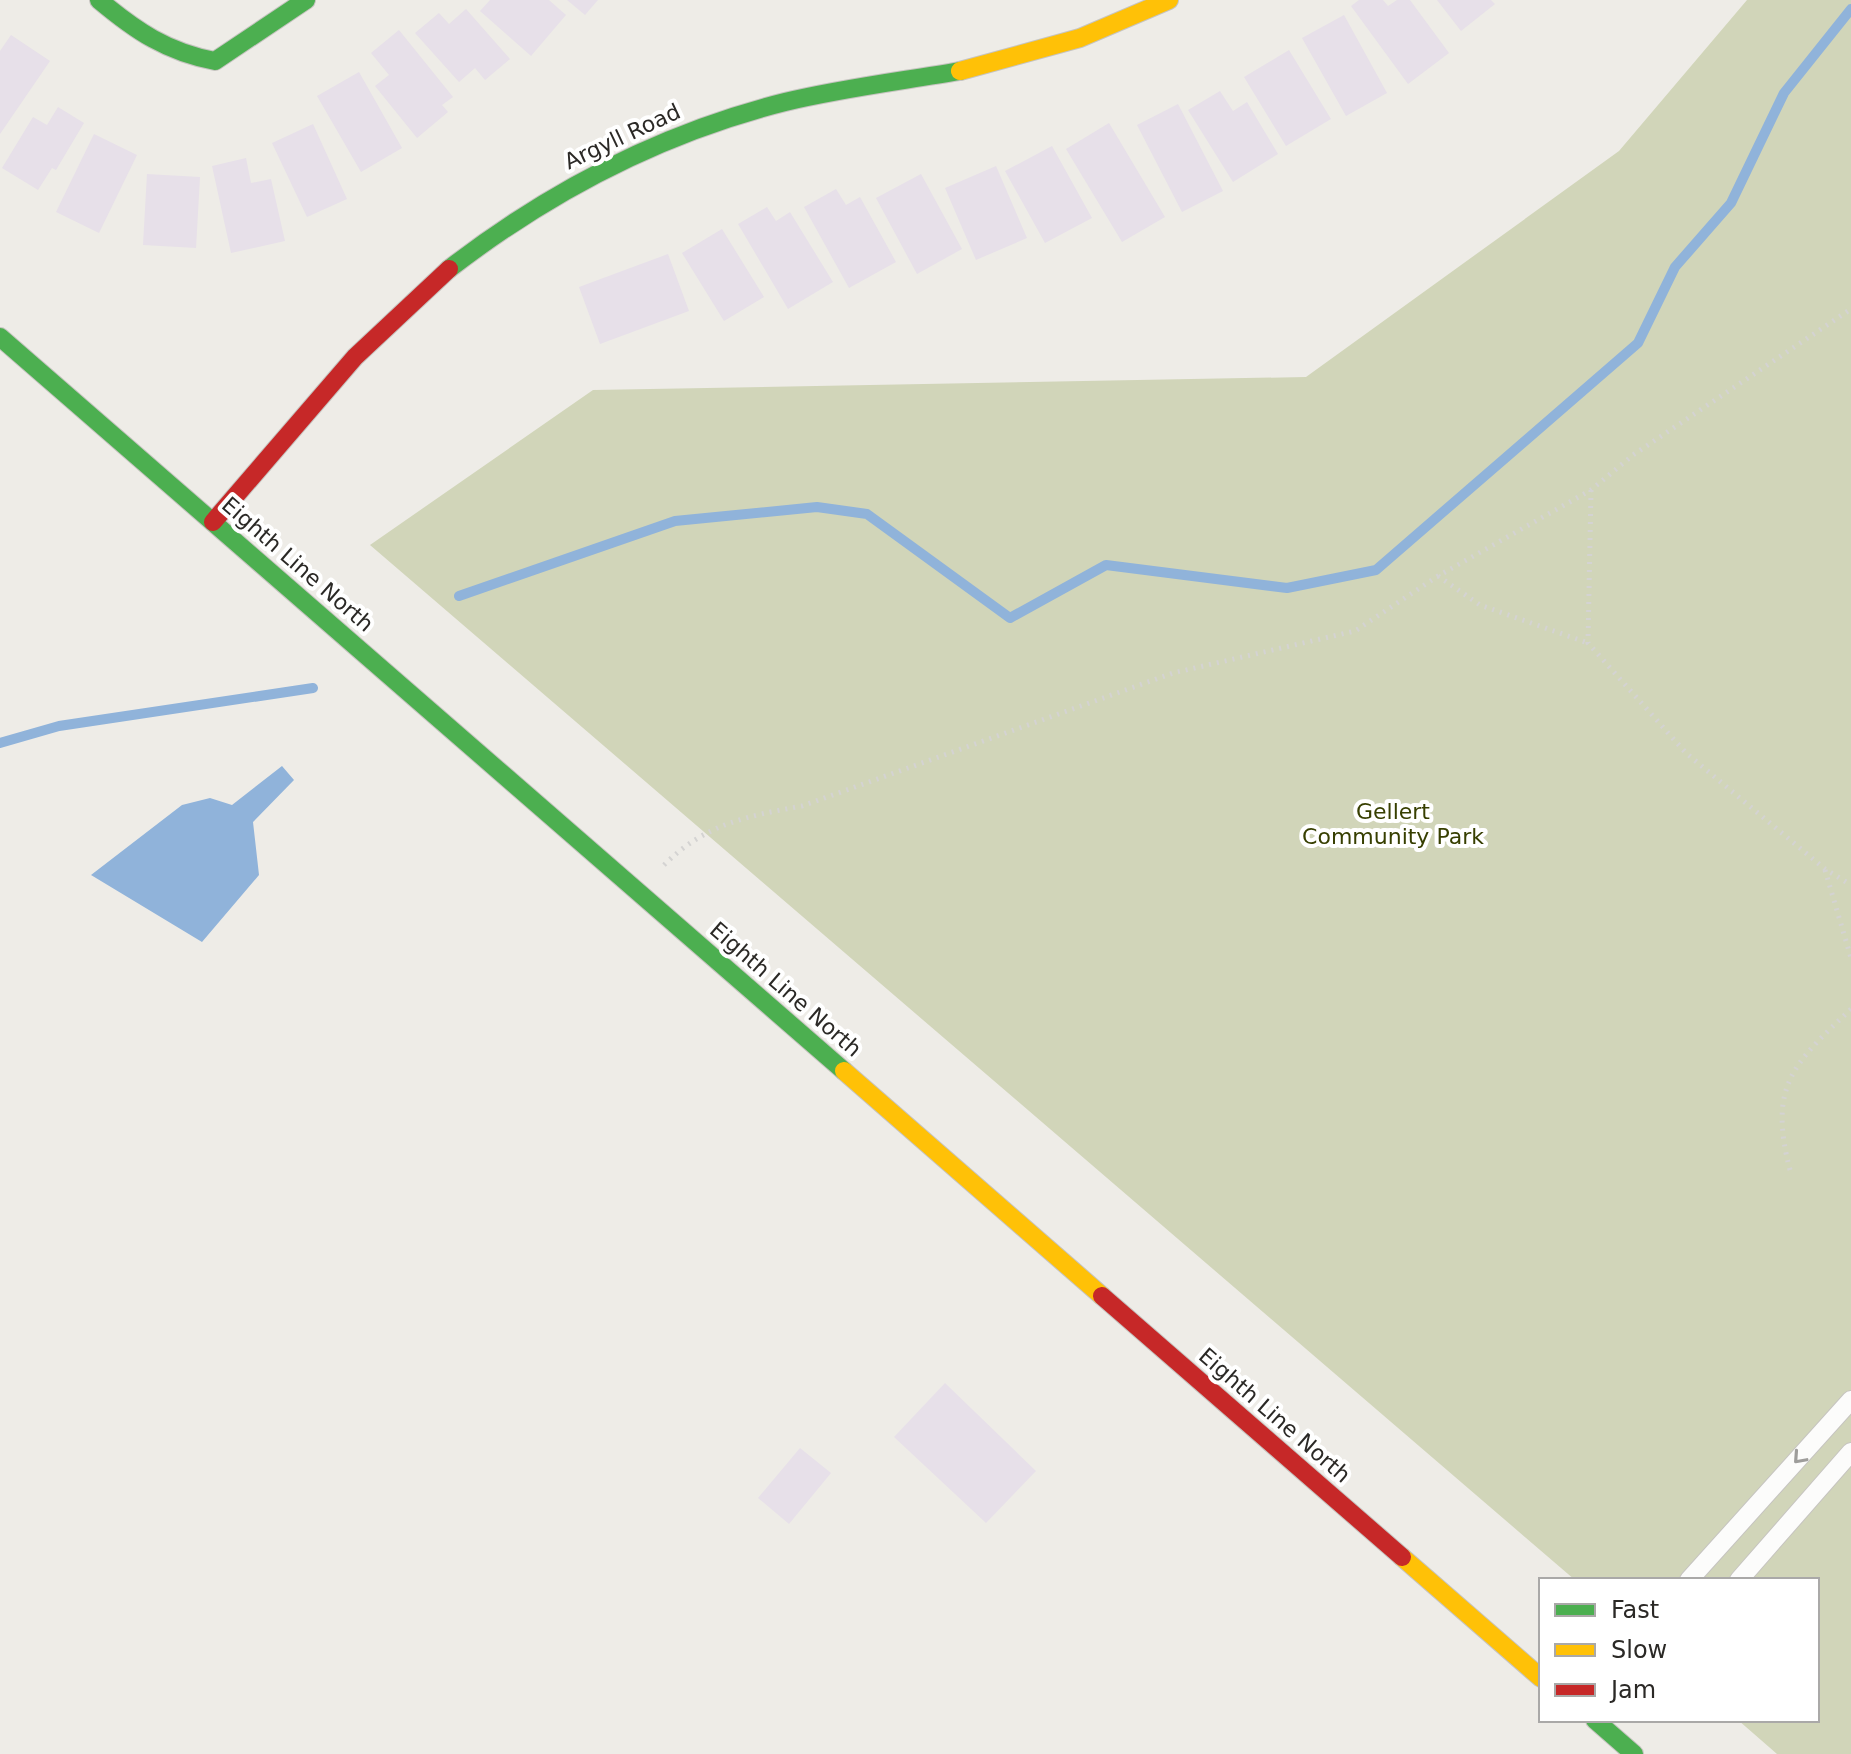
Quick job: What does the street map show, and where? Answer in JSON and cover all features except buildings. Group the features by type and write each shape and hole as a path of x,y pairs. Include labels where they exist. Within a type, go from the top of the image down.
{"street":[{"path":"99,0 141,36 173,54 215,61 306,0"},
{"name":"Argyll Road","path":"213,522 364,348 406,306 478,245 558,193 679,134 727,117 789,101 1001,62 1118,25 1169,0"},
{"name":"Eighth Line North","path":"0,337 1539,1676"},
{"path":"1597,1722 1634,1754"}],"lane":[{"path":"1691,1578 1851,1400"},
{"path":"1741,1578 1851,1452"}],"path":[{"path":"662,868 686,844 738,818 802,806 1173,673 1355,631 1438,576 1591,490 1633,455 1851,309"},
{"path":"1588,643 1591,490"},
{"path":"1438,576 1480,605 1588,643 1686,753 1825,869 1851,885"},
{"path":"1825,869 1851,958"},
{"path":"1790,1170 1780,1131 1789,1075 1851,1009"}],"green space":[{"name":"Gellert Community Park","path":"1747,0 1851,0 1851,1754 1777,1754 1740,1722 1819,1722 1819,1578 1573,1578 370,545 593,390 1306,377 1619,151"}],"water":[{"path":"282,766 294,780 253,822 259,875 202,942 91,875 182,805 210,798 232,805"}],"waterway":[{"path":"459,596 675,521 817,507 867,514 1010,618 1106,565 1287,588 1376,570 1638,343 1675,267 1731,203 1784,93 1851,9"},
{"path":"0,743 59,726 313,688"}],"traffic: fast":[{"path":"99,0 153,39 182,52 215,61 306,0"},
{"path":"449,269 567,190 694,130 807,97 960,71"},
{"path":"0,337 844,1071"},
{"path":"1597,1722 1634,1754"}],"traffic: slow":[{"path":"960,71 1080,38 1169,0"},
{"path":"844,1071 1102,1296"},
{"path":"1402,1557 1539,1676"}],"traffic: jam":[{"path":"213,522 355,357 449,269"},
{"path":"1102,1296 1402,1557"}]}
